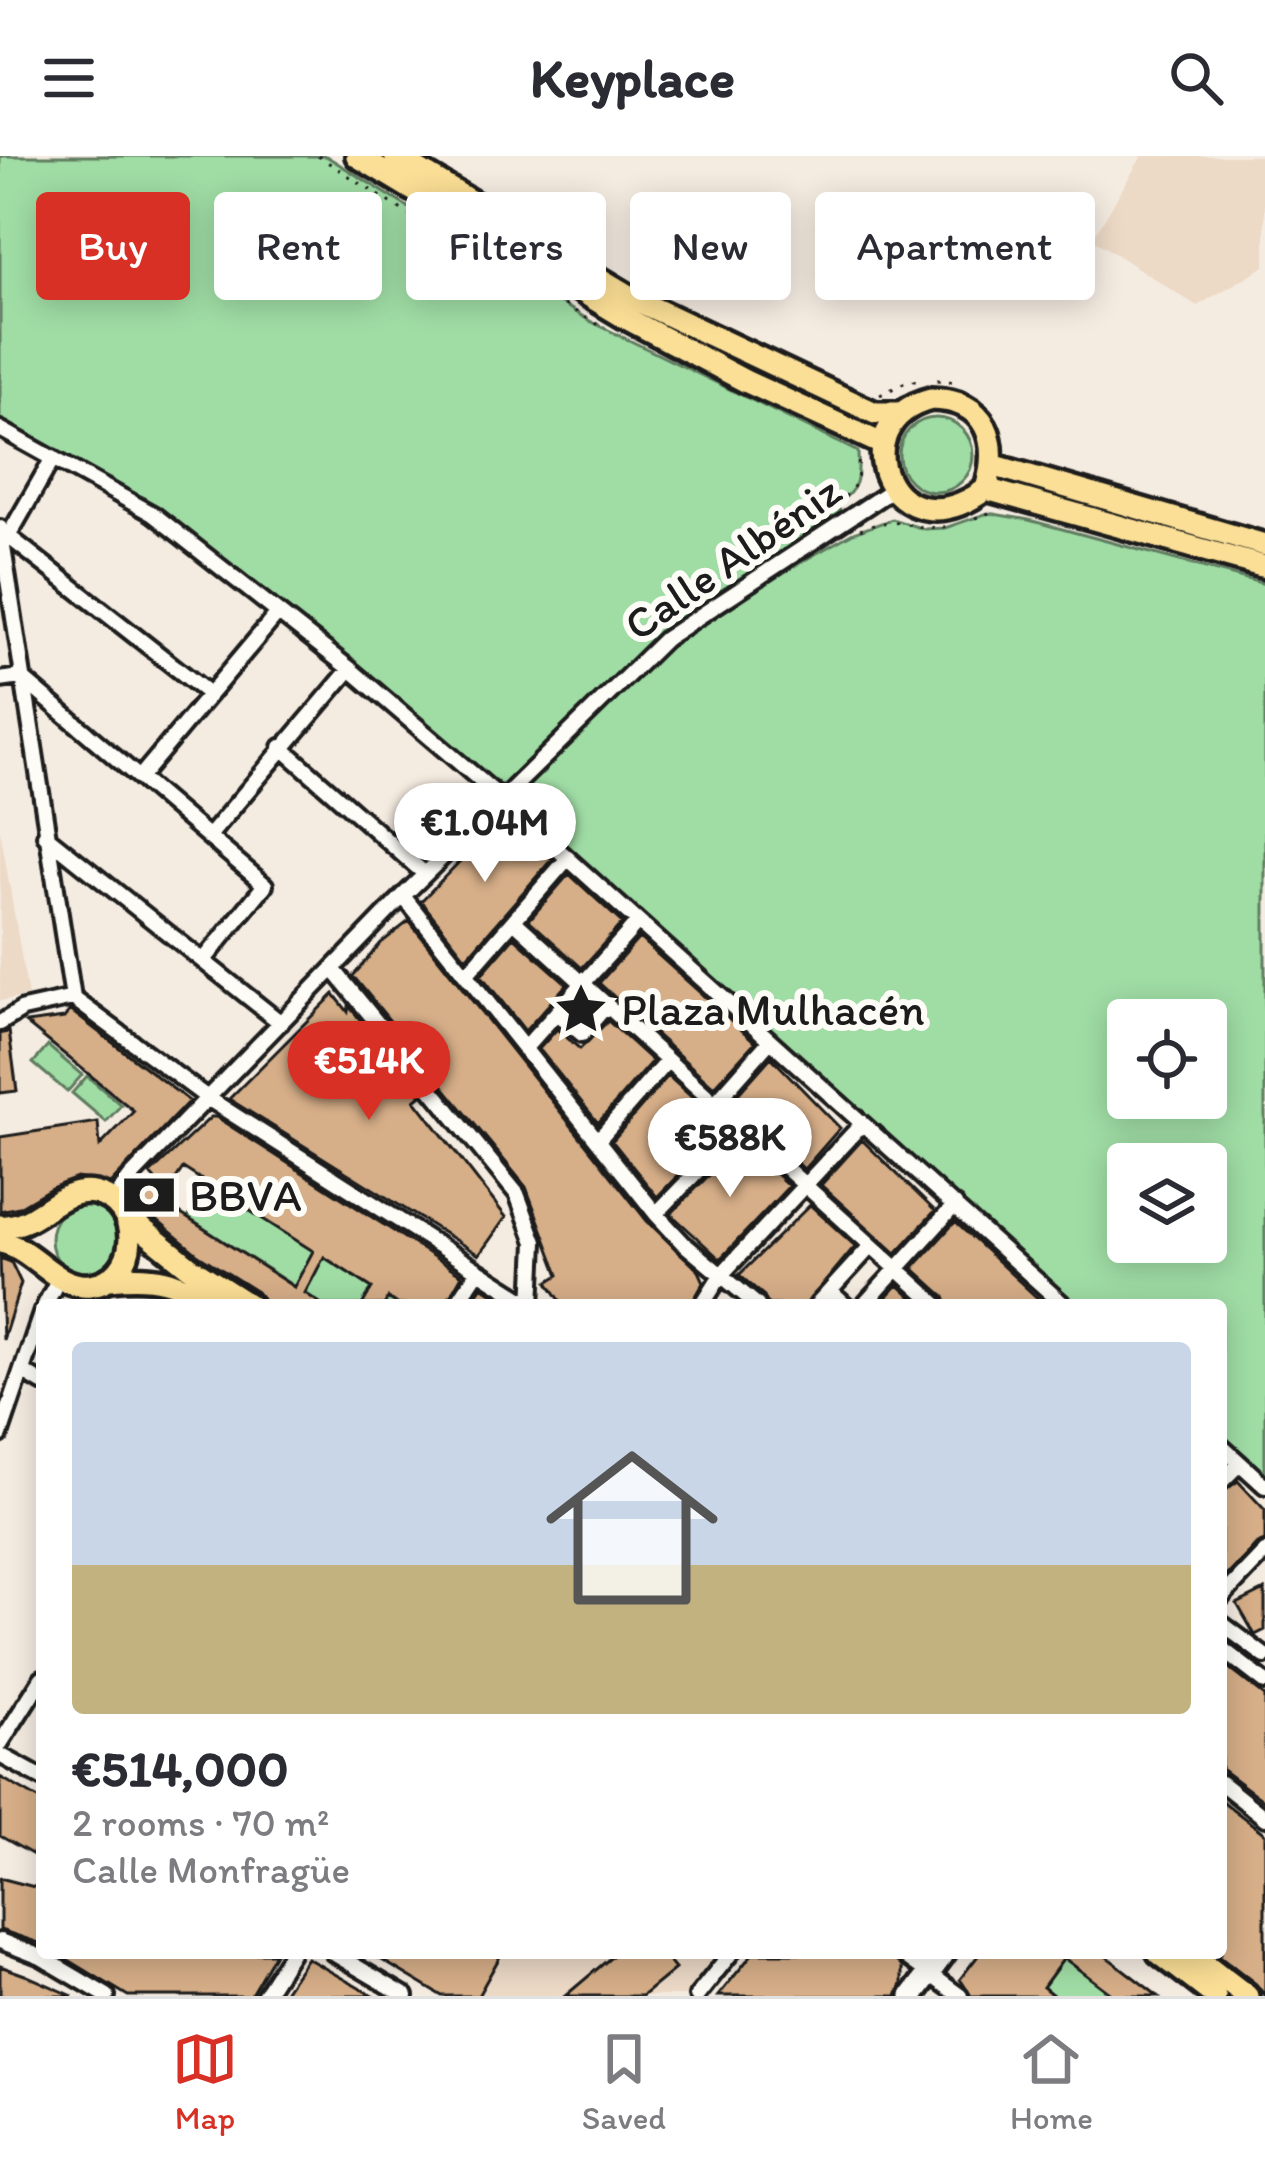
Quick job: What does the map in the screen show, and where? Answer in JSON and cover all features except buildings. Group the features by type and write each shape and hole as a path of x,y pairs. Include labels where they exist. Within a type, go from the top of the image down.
{"main road":[{"path":"357,156 624,316 745,381 882,445"},
{"path":"395,156 634,299 875,413 899,413 931,399 960,404 990,434 992,466 986,489 958,507 940,511 922,509 893,489 882,460 882,445 899,413"},
{"path":"992,466 1265,545"},
{"path":"986,489 1265,567"},
{"path":"0,1226 34,1219 61,1198 88,1192 119,1208 188,1266 240,1299"},
{"path":"50,1206 38,1231 41,1258 54,1274"},
{"path":"109,1279 120,1269 131,1243 119,1208"},
{"path":"0,1242 30,1253 54,1274 84,1286 146,1275 179,1283 204,1299"},
{"path":"1168,1959 1215,1996"},
{"path":"1199,1959 1247,1996"}],"street":[{"path":"0,429 153,514 350,669 502,799 1057,1299"},
{"path":"53,458 4,537 21,677 73,998 209,1099 522,1299"},
{"name":"Calle Albéniz","path":"119,1208 131,1177 403,896 665,639 893,489"},
{"path":"4,537 209,694"},
{"path":"141,776 278,613"},
{"path":"209,836 350,669"},
{"path":"0,680 21,677 265,885 204,960"},
{"path":"281,747 425,874"},
{"path":"45,835 281,1022"},
{"path":"466,975 568,858"},
{"path":"403,896 656,1214 750,1299"},
{"path":"514,921 930,1299"},
{"path":"524,1049 638,922"},
{"path":"333,969 517,1194 536,1242 532,1299"},
{"path":"0,1022 23,1009 73,998"},
{"path":"557,1013 582,1034 606,1006"},
{"path":"703,1168 679,1144 770,1041"},
{"path":"598,1139 667,1061"},
{"path":"705,1299 721,1275 862,1124"},
{"path":"656,1214 740,1127"},
{"path":"869,1299 955,1205"},
{"path":"823,1299 870,1247"},
{"path":"460,1299 477,1273"},
{"path":"47,1299 54,1274"},
{"path":"830,1291 839,1299"},
{"path":"0,1435 8,1388 22,1372 36,1331"},
{"path":"22,1372 36,1380"},
{"path":"1227,1451 1265,1486"},
{"path":"1227,1476 1240,1463"},
{"path":"1227,1592 1265,1552"},
{"path":"1227,1627 1265,1655"},
{"path":"1227,1653 1265,1682"},
{"path":"0,1744 36,1687"},
{"path":"0,1755 36,1775"},
{"path":"1227,1788 1265,1818"},
{"path":"0,1941 36,1953"},
{"path":"48,1959 106,1996"},
{"path":"264,1996 287,1959"},
{"path":"343,1959 406,1996"},
{"path":"698,1996 726,1959"},
{"path":"910,1959 960,1996"},
{"path":"912,1996 939,1959"}],"path":[{"path":"875,397 908,382 951,379 971,391"}],"shaded area":[{"path":"1142,156 1265,156 1265,266 1197,306 1095,241"},
{"path":"0,829 28,996 0,1001"},
{"path":"380,1959 718,1959 688,1996 442,1996"}],"green space":[{"path":"0,156 326,156 406,206 406,300 556,300 590,321 858,452 856,482 836,504 845,520 687,626 853,533 892,519 924,529 945,528 988,513 1029,520 1265,584 1265,1486 1227,1451 1227,1299 1057,1299 502,799 153,514 0,429"},
{"path":"936,418 962,429 973,455 962,481 936,492 910,481 899,455 910,429"},
{"path":"48,1046 82,1075 67,1092 33,1063"},
{"path":"87,1076 121,1105 106,1122 72,1093"},
{"path":"208,1184 390,1299 314,1299 188,1218"},
{"path":"87,1203 112,1214 123,1239 112,1264 87,1275 62,1264 51,1239 62,1214"},
{"path":"1065,1959 1114,1996 1054,1996 1043,1987"}],"place":[{"name":"Plaza Mulhacén","path":"581,1009"},
{"name":"BBVA","path":"149,1195"}]}
